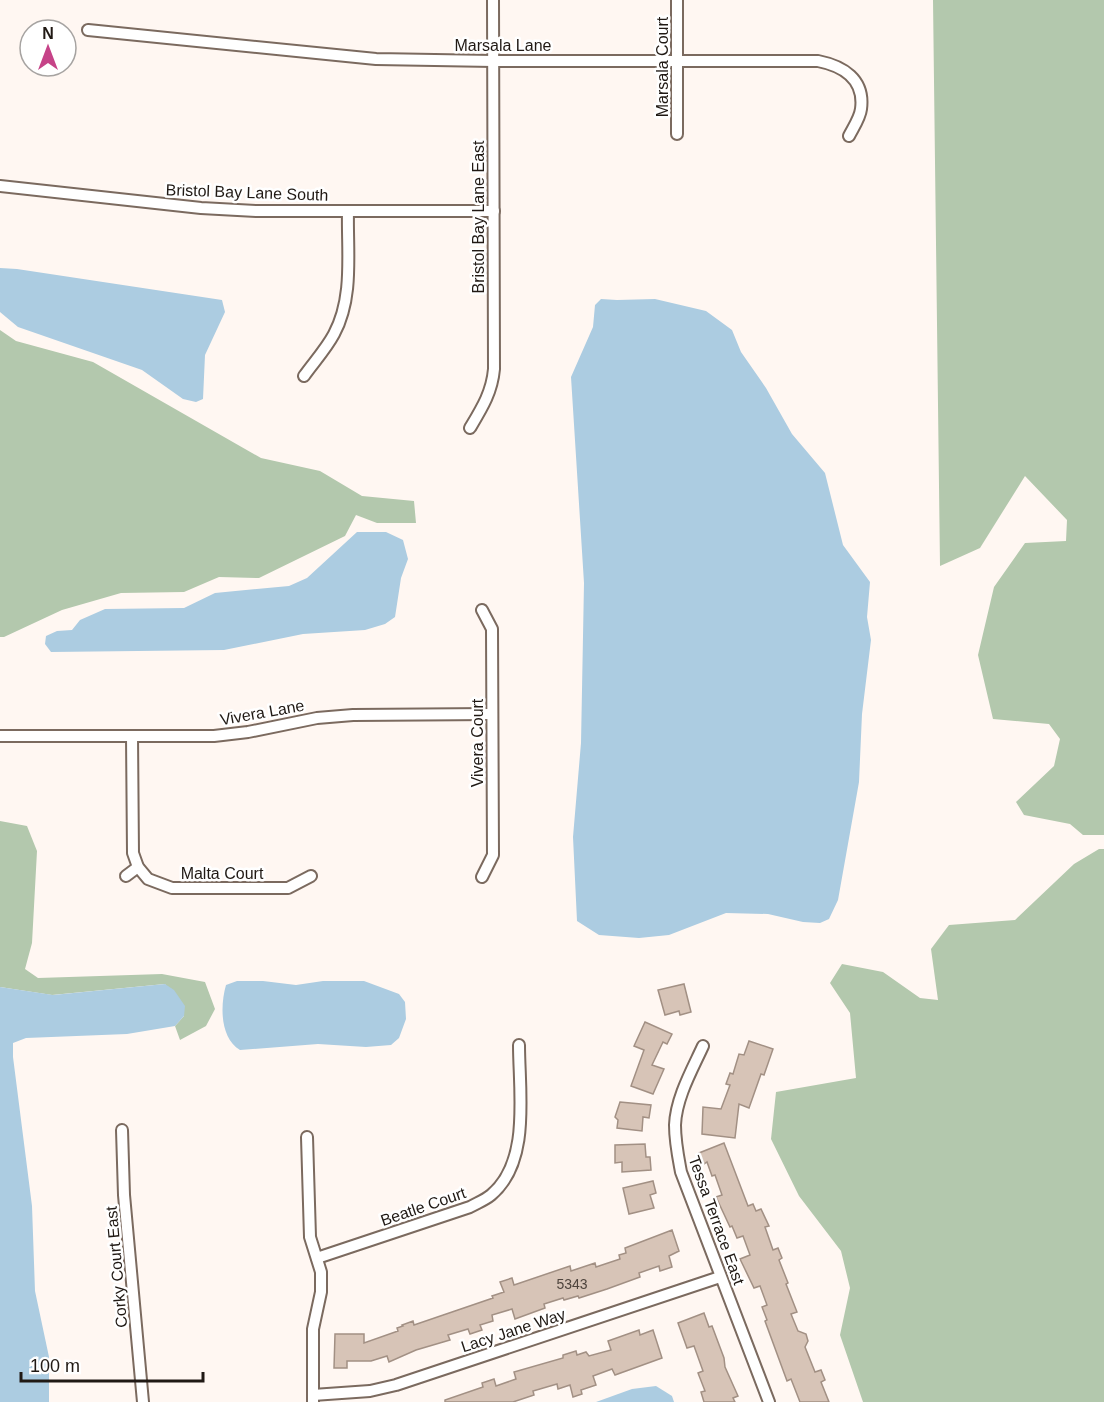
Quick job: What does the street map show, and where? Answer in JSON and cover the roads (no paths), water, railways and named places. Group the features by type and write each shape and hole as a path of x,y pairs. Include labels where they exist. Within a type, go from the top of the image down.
{"street":[{"name":"Bristol Bay Lane East","path":"470,428 488,398 492,384 493,0"},
{"name":"Marsala Court","path":"677,0 677,134"},
{"name":"Marsala Lane","path":"88,30 376,59 818,61 836,65 851,75 859,90 861,110 849,136"},
{"name":"Bristol Bay Lane South","path":"0,186 201,208 494,211"},
{"path":"304,376 333,334 342,313 347,290 348,211"},
{"name":"Vivera Court","path":"482,610 492,629 493,855 482,877"},
{"name":"Vivera Lane","path":"0,736 225,735 317,718 353,715 492,714"},
{"path":"126,876 138,867 133,853 132,736"},
{"name":"Malta Court","path":"138,867 147,879 172,888 288,888 311,876"},
{"name":"Beatle Court","path":"316,1258 470,1207 490,1195 507,1177 517,1154 519,1045"},
{"name":"Tessa Terrace East","path":"703,1046 680,1101 675,1123 676,1148 681,1172 769,1402"},
{"name":"Corky Court East","path":"122,1130 124,1195 143,1402"},
{"path":"307,1137 310,1237 321,1272 321,1292 312,1329 313,1399"},
{"name":"Lacy Jane Way","path":"313,1399 396,1385 720,1277"}],"water":[{"path":"0,268 222,300 225,312 205,355 203,399 196,402 183,399 142,370 18,327 0,312"},
{"path":"601,299 655,299 706,311 732,330 741,352 766,388 792,434 825,473 843,545 870,582 867,617 871,640 862,714 859,782 838,900 829,919 820,923 803,922 768,914 726,913 669,935 639,938 599,935 577,921 573,837 581,743 584,583 571,377 593,327 595,305"},
{"path":"357,532 386,532 403,540 408,559 401,578 395,617 385,624 365,630 303,634 224,650 51,652 45,644 46,636 57,631 72,630 80,620 105,609 184,608 215,593 289,586 307,578"},
{"path":"237,981 296,985 323,981 364,981 399,994 405,1002 406,1019 399,1038 391,1045 366,1047 318,1044 240,1050 233,1045 223,1021 226,985"},
{"path":"165,984 174,990 185,1006 184,1016 175,1026 127,1034 26,1038 13,1043 32,1206 35,1291 49,1357 49,1402 0,1402 0,987 53,995"},
{"path":"656,1386 672,1396 674,1402 596,1402 632,1389"}]}
